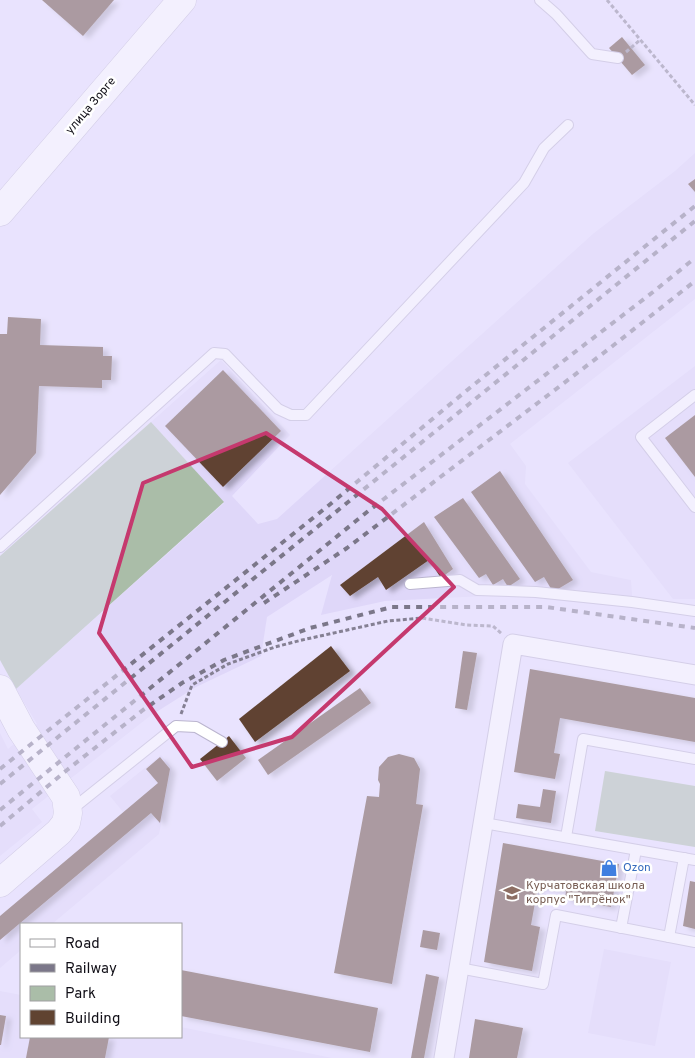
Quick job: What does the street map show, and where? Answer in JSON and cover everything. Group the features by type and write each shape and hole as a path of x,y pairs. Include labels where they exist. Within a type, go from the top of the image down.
{"street":[{"name":"улица Зорге","path":"0,212 182,0"},
{"path":"444,1058 513,644 695,675"},
{"path":"0,689 21,729 66,797 68,813 66,823 59,832 0,883"}],"lane":[{"path":"540,0 556,14 592,54 618,58"},
{"path":"0,547 214,353 225,354 278,409 291,415 306,415 524,183 544,148 568,125"},
{"path":"695,395 642,437 695,507"},
{"path":"410,584 460,580 477,590 528,591 695,610"},
{"path":"68,813 176,726 196,727 222,742"},
{"path":"566,837 583,739 695,758"},
{"path":"484,823 695,860"},
{"path":"622,928 636,850"},
{"path":"669,937 684,858"},
{"path":"459,968 543,984 556,915 695,942"}],"path":[{"path":"607,0 695,105"},
{"path":"176,726 192,685 228,664 275,647 302,640 388,621 422,618 467,625 493,626 513,644"}],"highlighted area":[{"path":"266,433 382,509 454,587 292,737 192,767 99,633 143,483"}],"shaded area":[{"path":"695,153 695,299 510,444 526,466 525,484 591,572 631,580 633,608 504,595 385,601 321,615 332,575 267,617 261,656 196,687 150,716 32,809 42,822 0,856 0,733 8,749 37,724 16,689 224,503 151,422 221,360 290,435 232,496 258,524 277,519 594,233 675,171"},
{"path":"695,366 695,599 673,599 568,463"},
{"path":"161,755 172,768 159,834 53,923 20,923 20,951 0,968 0,916 123,812 110,796"},
{"path":"604,949 671,962 655,1046 588,1033"},
{"path":"0,991 20,995 20,1038 182,1038 182,1027 332,1058 0,1058"}],"green space":[{"path":"151,422 224,502 16,689 0,660 0,556"},
{"path":"605,771 695,786 695,847 595,831"}],"building":[{"path":"42,0 114,0 83,36"},
{"path":"622,37 645,65 632,75 609,48"},
{"path":"695,179 695,192 688,184"},
{"path":"8,317 41,319 40,345 103,347 103,356 112,356 111,380 102,380 102,388 39,386 36,453 0,495 0,334 7,334"},
{"path":"223,370 281,431 223,487 165,426"},
{"path":"695,415 695,477 665,438"},
{"path":"500,471 573,580 553,592 544,577 535,582 471,492"},
{"path":"463,498 520,579 508,587 503,579 493,585 486,574 479,578 434,517"},
{"path":"424,522 453,569 441,578 429,560 386,590 378,577 350,596 340,585"},
{"path":"331,646 350,671 255,742 239,719"},
{"path":"463,651 477,653 467,710 455,708"},
{"path":"530,669 695,698 695,742 560,718 554,753 560,754 555,779 514,772"},
{"path":"360,688 371,703 268,775 258,760"},
{"path":"229,736 246,758 217,781 200,759"},
{"path":"399,754 414,758 420,769 416,804 423,805 392,984 334,973 367,796 379,797 379,767 388,757"},
{"path":"160,757 170,769 160,823 151,813 0,940 0,916 158,783 146,769"},
{"path":"543,789 556,791 551,823 516,818 518,804 540,807"},
{"path":"503,843 619,864 611,907 565,899 566,891 538,886 531,925 540,927 532,971 484,962"},
{"path":"690,881 695,882 695,929 683,926"},
{"path":"423,930 440,933 437,950 420,947"},
{"path":"182,970 378,1008 370,1052 182,1016"},
{"path":"426,974 439,977 424,1058 411,1058"},
{"path":"0,1015 6,1016 1,1045 0,1045"},
{"path":"475,1019 523,1028 517,1058 469,1058"},
{"path":"30,1038 109,1038 105,1058 26,1058"}],"railway":[{"path":"0,769 328,506 466,391 695,206"},
{"path":"0,784 695,221"},
{"path":"0,810 367,512 695,258"},
{"path":"264,603 347,548 695,281"},
{"path":"0,826 143,710 182,683 224,660 310,628 392,607 546,607 695,628"}],"place":[{"name":"Ozon","path":"609,868"},
{"name":"Курчатовская школа корпус \"Тигрёнок\"","path":"512,893"}]}
